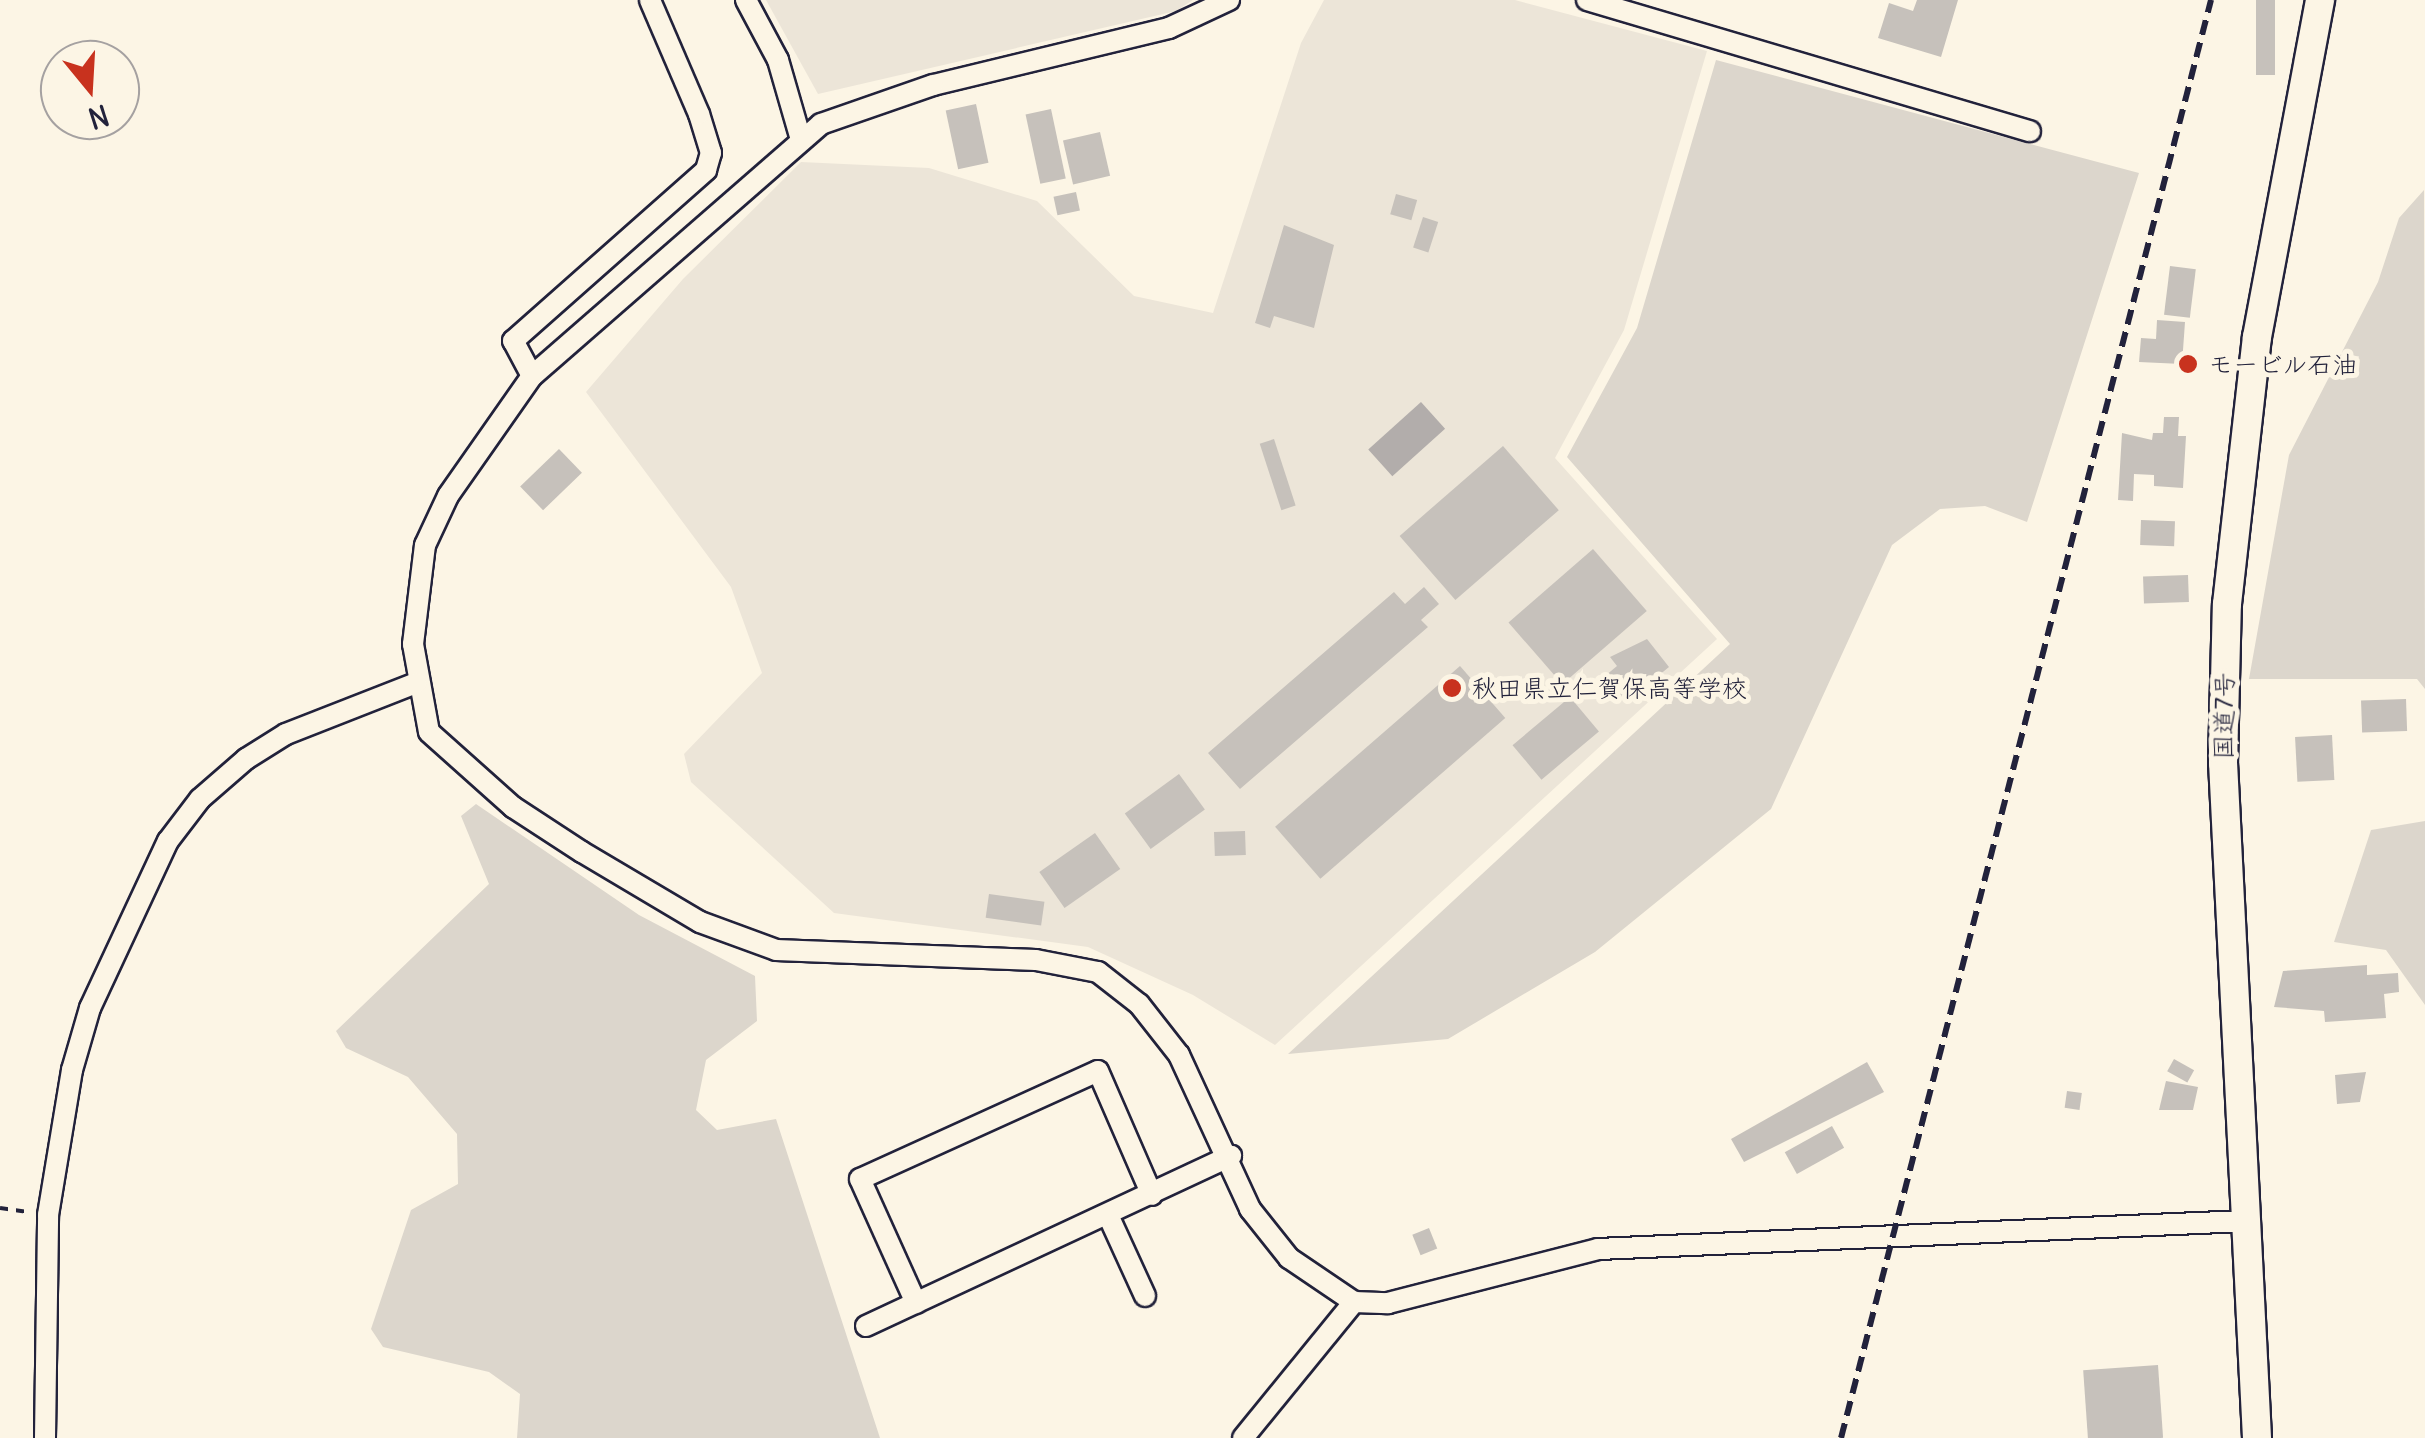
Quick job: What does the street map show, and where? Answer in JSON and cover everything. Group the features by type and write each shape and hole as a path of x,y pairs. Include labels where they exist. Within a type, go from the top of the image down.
{"highway":[{"name":"国道7号","path":"2257,1438 2223,763 2228,604 2257,337 2320,0"}],"street":[{"path":"532,376 513,341 706,170 711,153 699,114 650,0"},
{"path":"746,0 778,60 800,136"},
{"path":"1229,0 1168,28 933,85 800,136 532,376 448,496 426,545 414,624 416,683 428,732 465,768 527,816 700,922 776,950 1036,960 1098,972 1139,1004 1179,1055 1230,1156 1250,1209 1289,1258 1354,1302 1388,1303 1598,1249 2245,1220"},
{"path":"1587,0 2030,131"},
{"path":"45,1438 48,1215 90,1008 168,841 246,759 286,734 416,683"},
{"path":"916,1303 860,1179 1098,1071 1152,1195"},
{"path":"866,1326 1230,1156"},
{"path":"1108,1215 1144,1296"},
{"path":"1243,1438 1354,1302"}],"path":[{"path":"0,1208 48,1215"}],"shaded area":[{"path":"766,0 1193,0 1176,11 818,94"},
{"path":"1324,0 1515,0 1707,51 1624,330 1555,458 1717,639 1275,1045 1193,995 1088,947 834,913 691,782 684,754 762,673 731,587 586,392 683,279 801,162 929,168 1037,201 1134,296 1213,313 1301,43"},
{"path":"1716,60 2139,173 2027,522 1985,506 1940,509 1892,545 1771,809 1595,952 1448,1039 1288,1054 1730,644 1567,457 1637,328"},
{"path":"2424,190 2425,689 2417,679 2249,679 2289,455 2378,282 2399,218"},
{"path":"1421,402 1445,429 1392,476 1368,450"},
{"path":"476,804 639,915 755,976 757,1021 706,1060 696,1110 717,1130 776,1119 880,1438 517,1438 520,1394 489,1372 383,1347 371,1329 411,1210 458,1184 457,1134 408,1077 346,1048 336,1031 489,884 461,816"},
{"path":"2425,821 2425,1005 2386,950 2334,942 2371,830"}],"building":[{"path":"1917,0 1958,0 1941,57 1878,38 1889,3 1913,11"},
{"path":"2256,0 2275,0 2275,75 2256,75"},
{"path":"976,104 988,163 958,169 946,110"},
{"path":"1051,109 1066,178 1040,184 1026,114"},
{"path":"1100,132 1110,176 1073,184 1063,141"},
{"path":"1076,192 1080,211 1057,215 1054,197"},
{"path":"1396,194 1417,200 1411,220 1390,214"},
{"path":"1423,217 1438,222 1428,252 1413,247"},
{"path":"1284,225 1334,245 1314,328 1274,316 1270,328 1255,323"},
{"path":"2170,266 2196,269 2190,318 2164,315"},
{"path":"2157,320 2185,322 2182,364 2139,362 2141,338 2156,339"},
{"path":"2164,417 2179,417 2178,436 2186,436 2183,488 2154,486 2154,475 2134,474 2133,501 2118,500 2122,433 2152,440 2153,433 2163,433"},
{"path":"1274,439 1296,506 1281,510 1260,444"},
{"path":"1503,446 1559,510 1455,600 1400,536"},
{"path":"559,449 582,473 543,510 520,487"},
{"path":"2141,520 2175,521 2174,546 2140,545"},
{"path":"1593,549 1647,611 1562,684 1508,622"},
{"path":"2188,575 2189,602 2144,604 2143,577"},
{"path":"1424,587 1439,604 1421,620 1428,627 1240,789 1208,753 1394,592 1405,604"},
{"path":"1647,639 1669,667 1626,702 1605,676 1617,666 1610,657"},
{"path":"1460,666 1505,718 1320,879 1275,827"},
{"path":"1570,697 1599,731 1541,780 1513,745"},
{"path":"2406,699 2407,731 2362,733 2361,701"},
{"path":"2332,735 2334,780 2297,782 2295,737"},
{"path":"1179,774 1205,810 1151,849 1125,813"},
{"path":"1245,831 1246,855 1215,856 1214,832"},
{"path":"1095,833 1120,869 1065,908 1039,872"},
{"path":"989,894 1044,902 1041,926 986,918"},
{"path":"2367,965 2367,975 2398,973 2399,992 2384,994 2386,1018 2325,1022 2324,1011 2274,1007 2283,971"},
{"path":"2174,1059 2194,1070 2187,1082 2167,1071"},
{"path":"1867,1062 1884,1092 1744,1162 1731,1139"},
{"path":"2366,1072 2360,1102 2337,1104 2335,1075"},
{"path":"2166,1081 2198,1087 2193,1110 2159,1110"},
{"path":"2067,1091 2082,1093 2079,1110 2065,1108"},
{"path":"1832,1126 1844,1148 1797,1174 1785,1152"},
{"path":"1429,1228 1437,1248 1421,1255 1412,1235"},
{"path":"2158,1365 2163,1438 2088,1438 2083,1370"}],"railway":[{"path":"1841,1438 2211,0"}],"place":[{"name":"モービル石油","path":"2188,364"},
{"name":"秋田県立仁賀保高等学校","path":"1452,688"}]}
